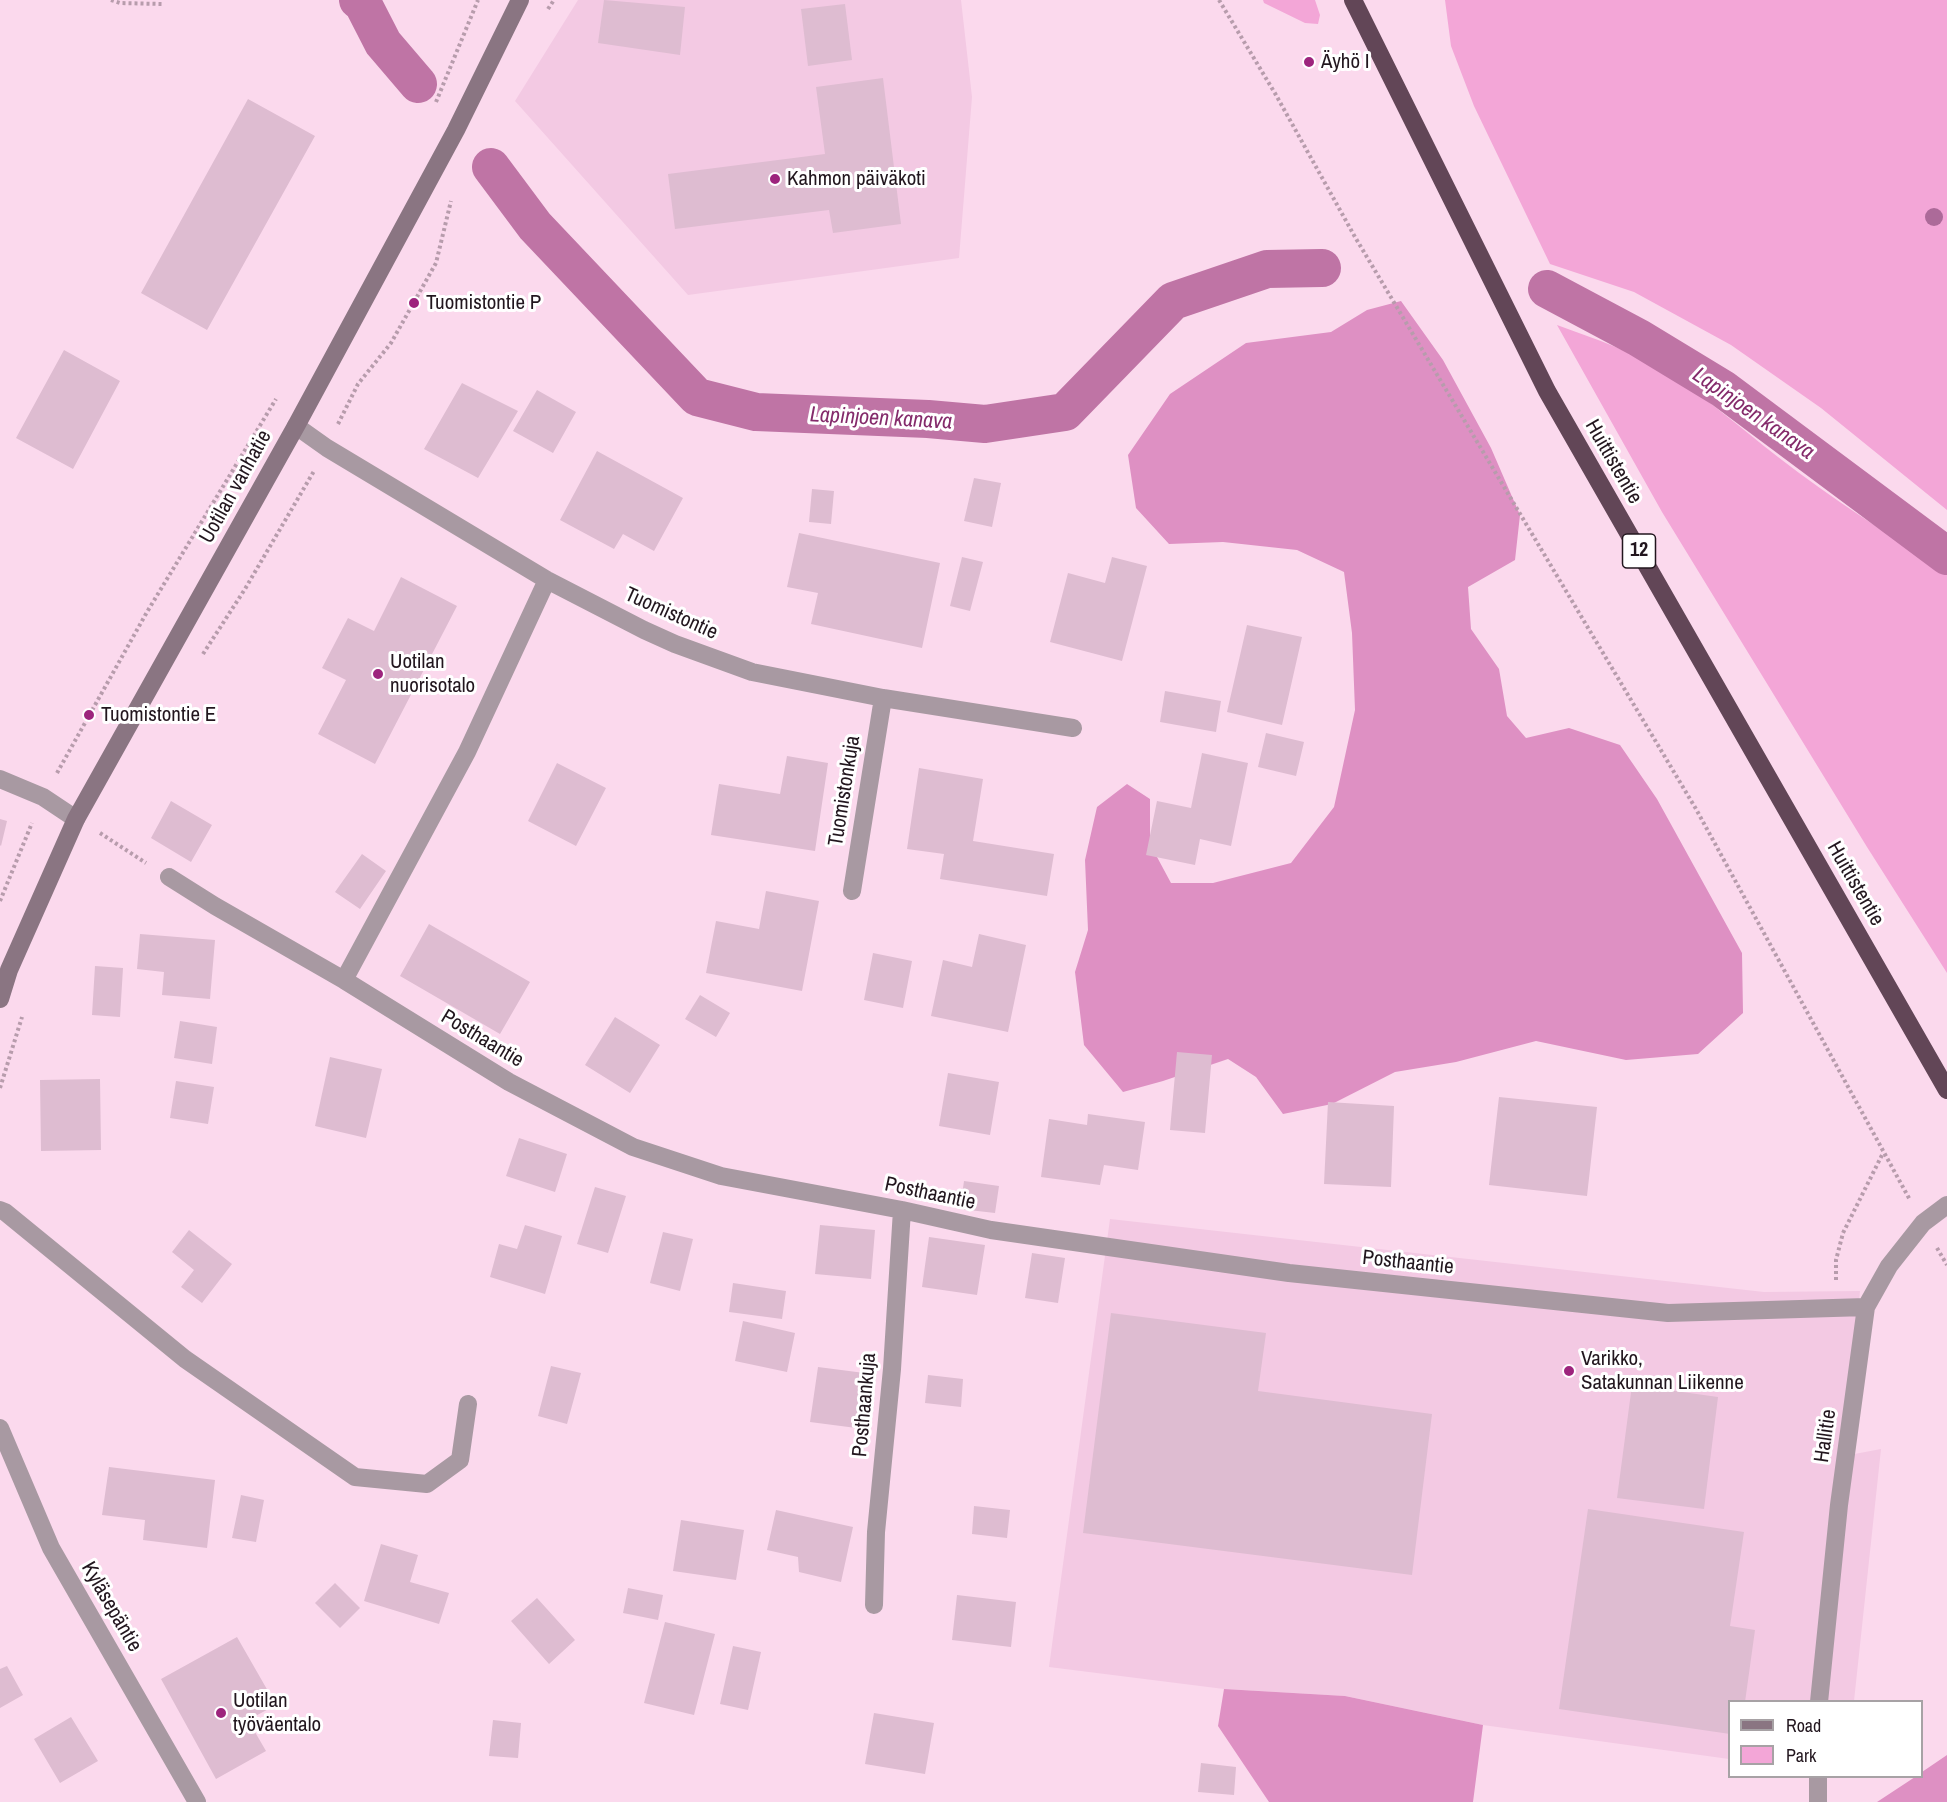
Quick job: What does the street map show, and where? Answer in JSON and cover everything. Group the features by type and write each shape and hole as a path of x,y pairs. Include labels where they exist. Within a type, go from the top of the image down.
{"highway":[{"name":"Huittistentie","path":"1353,0 1547,391 1947,1090"}],"main road":[{"name":"Uotilan vanhatie","path":"0,999 9,970 76,819 296,426 456,130 519,0"}],"street":[{"name":"Tuomistontie","path":"296,426 327,448 547,580 675,644 752,672 883,698 1073,728"},
{"path":"344,980 467,752 547,580"},
{"name":"Tuomistonkuja","path":"852,891 883,698"},
{"path":"0,779 43,797 76,819"},
{"name":"Posthaantie","path":"170,877 215,906 344,980 509,1082 633,1148 721,1176 902,1210 991,1230 1289,1273 1668,1313 1866,1307"},
{"name":"Hallitie","path":"1819,1700 1839,1505 1866,1307 1889,1266 1923,1223 1947,1205"},
{"path":"0,1210 185,1359 355,1477 427,1484 460,1460 468,1404"},
{"name":"Posthaankuja","path":"874,1605 876,1532 892,1369 902,1210"},
{"name":"Kyläsepäntie","path":"0,1428 51,1548 197,1802"},
{"path":"1818,1778 1818,1802"}],"path":[{"path":"111,0 120,3 162,4"},
{"path":"432,111 478,0"},
{"path":"544,15 554,0"},
{"path":"1219,0 1276,95 1355,237 1696,809 1947,1265"},
{"path":"202,656 245,589 327,448 358,384 391,343 436,263 453,194"},
{"path":"0,901 43,797 147,612 281,390"},
{"path":"104,822 98,832 170,877"},
{"path":"0,1088 23,1014"}],"shaded area":[{"name":"Kahmon päiväkoti","path":"578,0 961,0 972,97 959,258 688,295 515,101"},
{"path":"1401,301 1443,360 1491,448 1520,515 1515,560 1468,587 1471,629 1499,669 1507,716 1526,738 1569,728 1620,745 1657,799 1742,953 1743,1013 1698,1054 1626,1060 1536,1041 1456,1062 1395,1072 1332,1104 1283,1114 1256,1077 1228,1059 1123,1092 1084,1045 1075,972 1088,930 1085,860 1097,807 1127,784 1150,799 1150,844 1171,883 1213,883 1291,863 1334,807 1355,710 1352,633 1344,572 1297,550 1223,542 1169,544 1136,508 1128,455 1170,394 1246,343 1331,332 1367,310"},
{"path":"1110,1219 1764,1292 1860,1291 1844,1456 1881,1449 1854,1700 1728,1700 1728,1759 1483,1725 1345,1696 1224,1689 1049,1667"},
{"path":"1224,1689 1345,1696 1483,1725 1473,1802 1269,1802 1218,1726"},
{"path":"1947,1755 1947,1802 1877,1802 1913,1778 1923,1778 1923,1771"}],"green space":[{"path":"1263,0 1315,0 1320,15 1318,24 1305,23 1264,3"},
{"path":"1445,0 1947,0 1947,510 1821,408 1731,345 1634,292 1550,264 1474,106 1451,46"},
{"path":"1557,325 1629,353 1669,374 1819,488 1947,573 1947,973 1662,512"}],"building":[{"path":"604,0 685,7 680,55 598,43"},
{"path":"845,4 852,60 808,66 801,9"},
{"path":"883,78 901,224 833,233 829,210 675,229 668,174 825,154 816,87"},
{"path":"248,99 315,136 207,330 141,293"},
{"path":"64,350 120,381 73,469 16,438"},
{"path":"462,383 518,411 478,478 424,449"},
{"path":"537,390 576,412 553,453 513,431"},
{"path":"597,451 683,498 654,551 623,534 614,549 560,520"},
{"path":"974,478 1001,483 992,527 964,521"},
{"path":"812,489 834,491 831,524 809,522"},
{"path":"799,533 940,563 922,648 811,624 818,593 787,587"},
{"path":"962,557 983,562 970,611 950,606"},
{"path":"1112,557 1147,566 1122,661 1050,642 1068,573 1105,583"},
{"name":"Uotilan nuorisotalo","path":"401,577 457,606 375,764 318,734 346,680 322,668 348,618 374,631"},
{"path":"1247,625 1302,637 1282,725 1227,712"},
{"path":"1165,691 1221,701 1216,732 1160,722"},
{"path":"1266,733 1304,742 1296,776 1258,767"},
{"path":"1202,753 1248,763 1231,846 1200,839 1195,865 1146,855 1157,801 1191,808"},
{"path":"787,756 828,763 815,851 711,835 719,784 780,794"},
{"path":"557,763 606,788 576,846 528,821"},
{"path":"919,768 983,779 973,841 1054,854 1047,896 940,879 944,854 907,849"},
{"path":"171,801 212,825 191,862 151,838"},
{"path":"0,819 7,821 1,846 0,845"},
{"path":"362,854 386,871 360,909 335,892"},
{"path":"766,891 819,901 802,991 706,973 716,921 759,929"},
{"path":"429,924 530,982 500,1034 400,976"},
{"path":"140,934 215,940 210,999 162,995 164,972 137,969"},
{"path":"979,934 1026,945 1008,1032 931,1016 943,960 972,967"},
{"path":"873,953 912,961 903,1008 864,1000"},
{"path":"95,966 123,968 120,1017 92,1015"},
{"path":"700,995 730,1013 716,1037 685,1019"},
{"path":"615,1017 660,1045 630,1093 585,1065"},
{"path":"180,1021 217,1027 212,1064 174,1058"},
{"path":"1177,1052 1212,1055 1205,1133 1170,1130"},
{"path":"330,1057 382,1069 366,1138 315,1126"},
{"path":"948,1073 999,1082 990,1135 939,1126"},
{"path":"100,1079 101,1150 41,1151 40,1080"},
{"path":"176,1081 214,1087 208,1124 170,1118"},
{"path":"1499,1097 1597,1107 1587,1196 1489,1185"},
{"path":"1328,1102 1394,1106 1391,1187 1324,1184"},
{"path":"1088,1114 1145,1122 1138,1170 1104,1165 1100,1185 1041,1177 1049,1119 1087,1125"},
{"path":"519,1138 567,1154 555,1192 506,1176"},
{"path":"964,1181 999,1186 995,1213 960,1209"},
{"path":"595,1187 626,1196 608,1253 577,1244"},
{"path":"525,1225 562,1236 545,1294 490,1277 499,1244 517,1249"},
{"path":"820,1225 875,1230 871,1279 815,1274"},
{"path":"189,1230 232,1264 202,1303 181,1287 194,1270 172,1252"},
{"path":"663,1232 693,1239 680,1291 650,1283"},
{"path":"929,1237 985,1245 977,1295 922,1287"},
{"path":"1032,1253 1065,1258 1058,1303 1025,1298"},
{"path":"733,1283 786,1291 782,1319 729,1312"},
{"path":"1111,1313 1266,1333 1258,1391 1432,1414 1412,1575 1083,1533"},
{"path":"743,1321 795,1333 787,1372 735,1361"},
{"path":"551,1366 581,1373 567,1424 538,1416"},
{"path":"818,1367 872,1374 864,1429 810,1422"},
{"path":"928,1375 963,1379 961,1407 925,1403"},
{"path":"1632,1385 1718,1397 1704,1509 1617,1498"},
{"path":"109,1467 215,1480 207,1548 143,1540 145,1520 102,1515"},
{"path":"241,1495 264,1500 256,1542 232,1538"},
{"path":"974,1506 1010,1510 1007,1538 972,1534"},
{"path":"1588,1509 1744,1532 1730,1626 1755,1630 1745,1700 1728,1700 1728,1734 1559,1709"},
{"path":"776,1510 853,1527 841,1582 799,1572 798,1557 767,1550"},
{"path":"681,1520 744,1530 736,1580 673,1571"},
{"path":"381,1544 418,1555 410,1582 449,1593 439,1624 364,1601"},
{"path":"335,1583 360,1608 340,1628 315,1603"},
{"path":"628,1588 663,1595 658,1620 623,1613"},
{"path":"957,1595 1016,1602 1011,1647 952,1640"},
{"path":"537,1598 575,1640 549,1664 511,1621"},
{"path":"665,1622 715,1634 694,1715 644,1703"},
{"name":"Uotilan työväentalo","path":"237,1637 276,1705 248,1720 266,1751 216,1779 161,1679"},
{"path":"733,1646 761,1652 748,1710 720,1704"},
{"path":"7,1666 23,1695 0,1708 0,1669"},
{"path":"874,1713 934,1723 925,1774 865,1764"},
{"path":"71,1717 98,1761 60,1783 34,1739"},
{"path":"493,1720 521,1723 518,1758 489,1756"},
{"path":"1201,1763 1236,1767 1234,1795 1198,1792"}],"waterway":[{"name":"Lapinjoen kanava","path":"358,0 363,4 383,43 418,84"},
{"name":"Lapinjoen kanava","path":"491,167 535,226 697,397 756,412 928,419 985,424 1065,412 1173,301 1267,269 1322,268"},
{"name":"Lapinjoen kanava","path":"1547,289 1639,338 1723,389 1947,556"}],"place":[{"name":"Äyhö I","path":"1309,62"},
{"name":"Kahmon päiväkoti","path":"775,179"},
{"name":"Tuomistontie P","path":"414,303"},
{"name":"Uotilan nuorisotalo","path":"378,674"},
{"name":"Tuomistontie E","path":"89,715"},
{"name":"Varikko, Satakunnan Liikenne","path":"1569,1371"},
{"name":"Uotilan työväentalo","path":"221,1713"}]}
